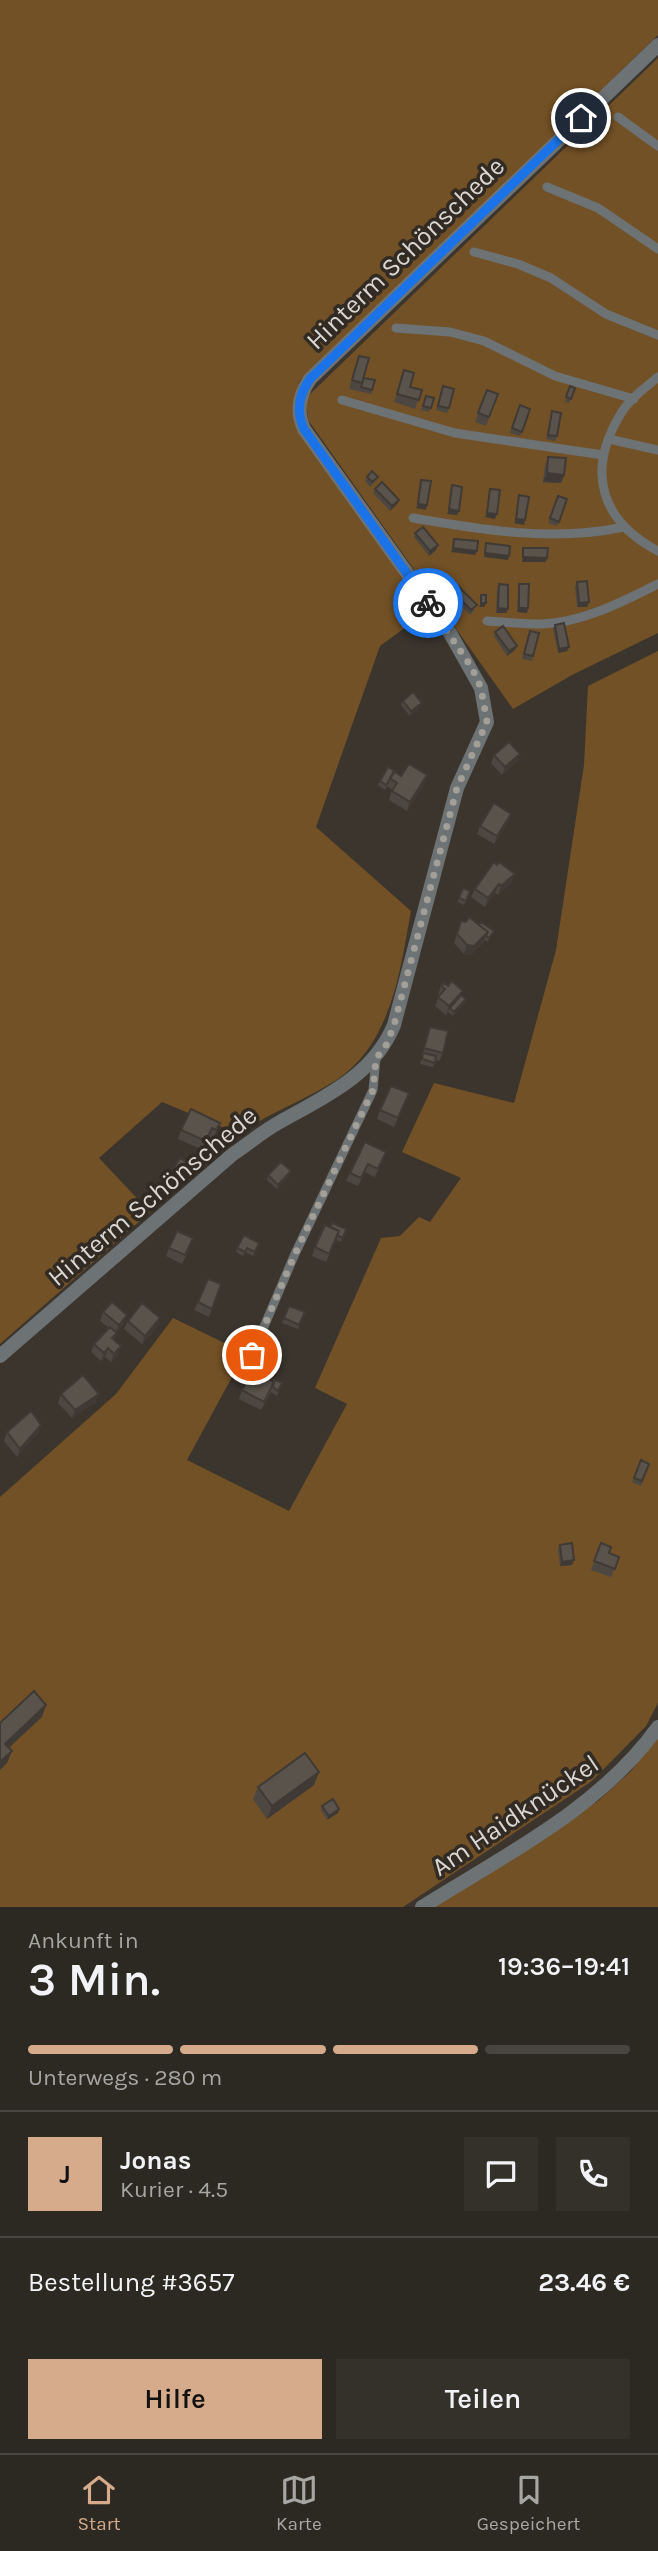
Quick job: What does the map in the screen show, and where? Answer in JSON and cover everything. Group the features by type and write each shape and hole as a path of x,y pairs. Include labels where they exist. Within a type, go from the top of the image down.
{"street":[{"name":"Hinterm Schönschede","path":"0,1356 233,1154 275,1125 330,1095 385,1048 394,1025 457,788 487,722 481,688 472,668 304,429 299,412 300,399 310,379 658,45"},
{"name":"Am Haidknückel","path":"422,1907 597,1794 642,1749 658,1727"}],"lane":[{"path":"618,117 658,146"},
{"path":"547,187 598,208 658,249"},
{"path":"474,252 518,264 551,278 614,318 658,335"},
{"path":"396,328 450,332 484,341 555,376 616,391 634,399"},
{"path":"658,377 620,414 601,463 607,503 635,539 658,551"},
{"path":"342,400 456,433 603,455"},
{"path":"609,439 658,450"},
{"path":"413,518 502,533 594,533 624,527"},
{"path":"487,621 543,624 571,619 591,614 658,584"},
{"name":"Hinterm Schönschede","path":"252,1355 294,1256 373,1090 376,1058"}],"shaded area":[{"path":"0,0 658,0 658,35 299,382 294,404 425,613 380,646 316,827 411,911 397,981 382,1025 371,1045 338,1079 239,1134 162,1102 99,1158 150,1212 0,1344"},
{"path":"658,58 658,633 572,675 513,709 308,420 306,398"},
{"path":"658,651 658,1703 646,1726 592,1781 403,1907 0,1907 0,1497 116,1394 173,1318 245,1353 187,1460 289,1511 347,1404 315,1388 381,1238 400,1236 419,1217 430,1222 461,1178 402,1152 434,1083 514,1103 556,950 584,765 588,686"},
{"path":"658,1735 658,1907 433,1907 598,1801 631,1771"}],"building":[{"path":"359,356 369,358 362,383 352,380"},
{"path":"404,370 414,373 410,387 422,390 419,400 397,394"},
{"path":"364,378 375,380 372,390 361,387"},
{"path":"443,386 454,389 449,408 438,406"},
{"path":"570,386 575,388 571,399 566,397"},
{"path":"487,390 498,394 489,417 478,413"},
{"path":"426,396 434,398 431,408 423,406"},
{"path":"520,405 530,409 522,432 512,428"},
{"path":"552,411 561,413 557,436 548,435"},
{"path":"548,457 566,458 564,475 547,473"},
{"path":"372,471 378,477 372,482 367,477"},
{"path":"421,480 431,481 427,505 418,504"},
{"path":"382,482 399,500 392,506 375,489"},
{"path":"452,485 462,487 459,511 449,509"},
{"path":"490,489 500,490 497,514 487,513"},
{"path":"519,495 529,497 525,520 516,519"},
{"path":"558,496 567,499 559,522 550,518"},
{"path":"423,527 438,545 430,551 415,533"},
{"path":"454,539 478,541 477,551 453,548"},
{"path":"486,543 510,546 509,556 485,553"},
{"path":"523,548 548,548 547,558 523,557"},
{"path":"587,581 589,602 579,603 577,582"},
{"path":"499,584 508,585 508,609 498,608"},
{"path":"519,584 529,584 528,608 519,608"},
{"path":"457,585 477,605 471,610 451,590"},
{"path":"481,595 486,595 486,603 481,603"},
{"path":"564,623 569,647 559,649 555,625"},
{"path":"503,626 517,646 509,651 495,632"},
{"path":"530,631 539,633 533,656 524,654"},
{"path":"413,692 422,703 411,711 403,701"},
{"path":"509,742 520,754 505,767 494,755"},
{"path":"409,764 427,775 410,802 392,791 397,783 390,778 394,771 401,776"},
{"path":"388,767 395,771 386,785 380,781"},
{"path":"494,803 511,814 497,836 480,826"},
{"path":"494,862 497,865 499,862 515,874 501,886 499,884 488,898 475,889"},
{"path":"463,888 470,891 466,901 459,898"},
{"path":"469,917 488,932 474,946 467,945 457,934 461,921 466,922"},
{"path":"481,922 494,931 489,938 486,936 488,932 479,925"},
{"path":"452,981 463,991 449,1006 438,997 445,989 441,986 444,983 448,986"},
{"path":"461,995 466,999 454,1012 450,1008"},
{"path":"430,1027 448,1031 443,1053 424,1048"},
{"path":"423,1053 436,1056 435,1063 422,1059"},
{"path":"391,1086 409,1093 398,1118 380,1110"},
{"path":"191,1109 220,1123 216,1130 212,1128 206,1141 181,1130"},
{"path":"365,1142 386,1152 378,1169 368,1164 361,1178 350,1173"},
{"path":"180,1158 191,1165 183,1178 172,1171"},
{"path":"281,1162 291,1171 278,1185 268,1175"},
{"path":"332,1223 346,1229 343,1238 337,1235 339,1231 331,1227"},
{"path":"325,1225 339,1231 329,1254 315,1247"},
{"path":"177,1231 193,1238 185,1255 169,1248"},
{"path":"244,1235 259,1243 255,1252 247,1248 245,1252 237,1248"},
{"path":"208,1279 221,1284 212,1309 198,1302"},
{"path":"112,1302 127,1315 119,1325 103,1312"},
{"path":"142,1303 160,1318 145,1336 128,1321"},
{"path":"289,1306 305,1312 299,1325 284,1318"},
{"path":"110,1327 117,1333 112,1338 121,1346 114,1354 108,1348 104,1353 94,1344"},
{"path":"253,1371 274,1382 264,1402 242,1390"},
{"path":"83,1375 99,1394 75,1410 61,1394"},
{"path":"269,1377 282,1383 278,1391 273,1387 274,1382 268,1379"},
{"path":"31,1411 41,1425 20,1449 7,1432"},
{"path":"641,1460 649,1464 642,1481 634,1478"},
{"path":"572,1543 574,1560 562,1562 560,1545"},
{"path":"601,1543 611,1547 609,1553 619,1557 615,1569 594,1561"},
{"path":"34,1691 46,1705 5,1744 12,1751 0,1762 0,1723"},
{"path":"305,1753 319,1772 272,1806 258,1787"},
{"path":"333,1799 339,1809 329,1816 322,1806"}],"way so far":[{"path":"252,1355 294,1256 373,1090 376,1058 385,1048 394,1025 457,788 487,722 481,688 472,668 428,603"}],"route":[{"path":"428,603 304,429 299,412 300,399 310,379 581,118"}]}
